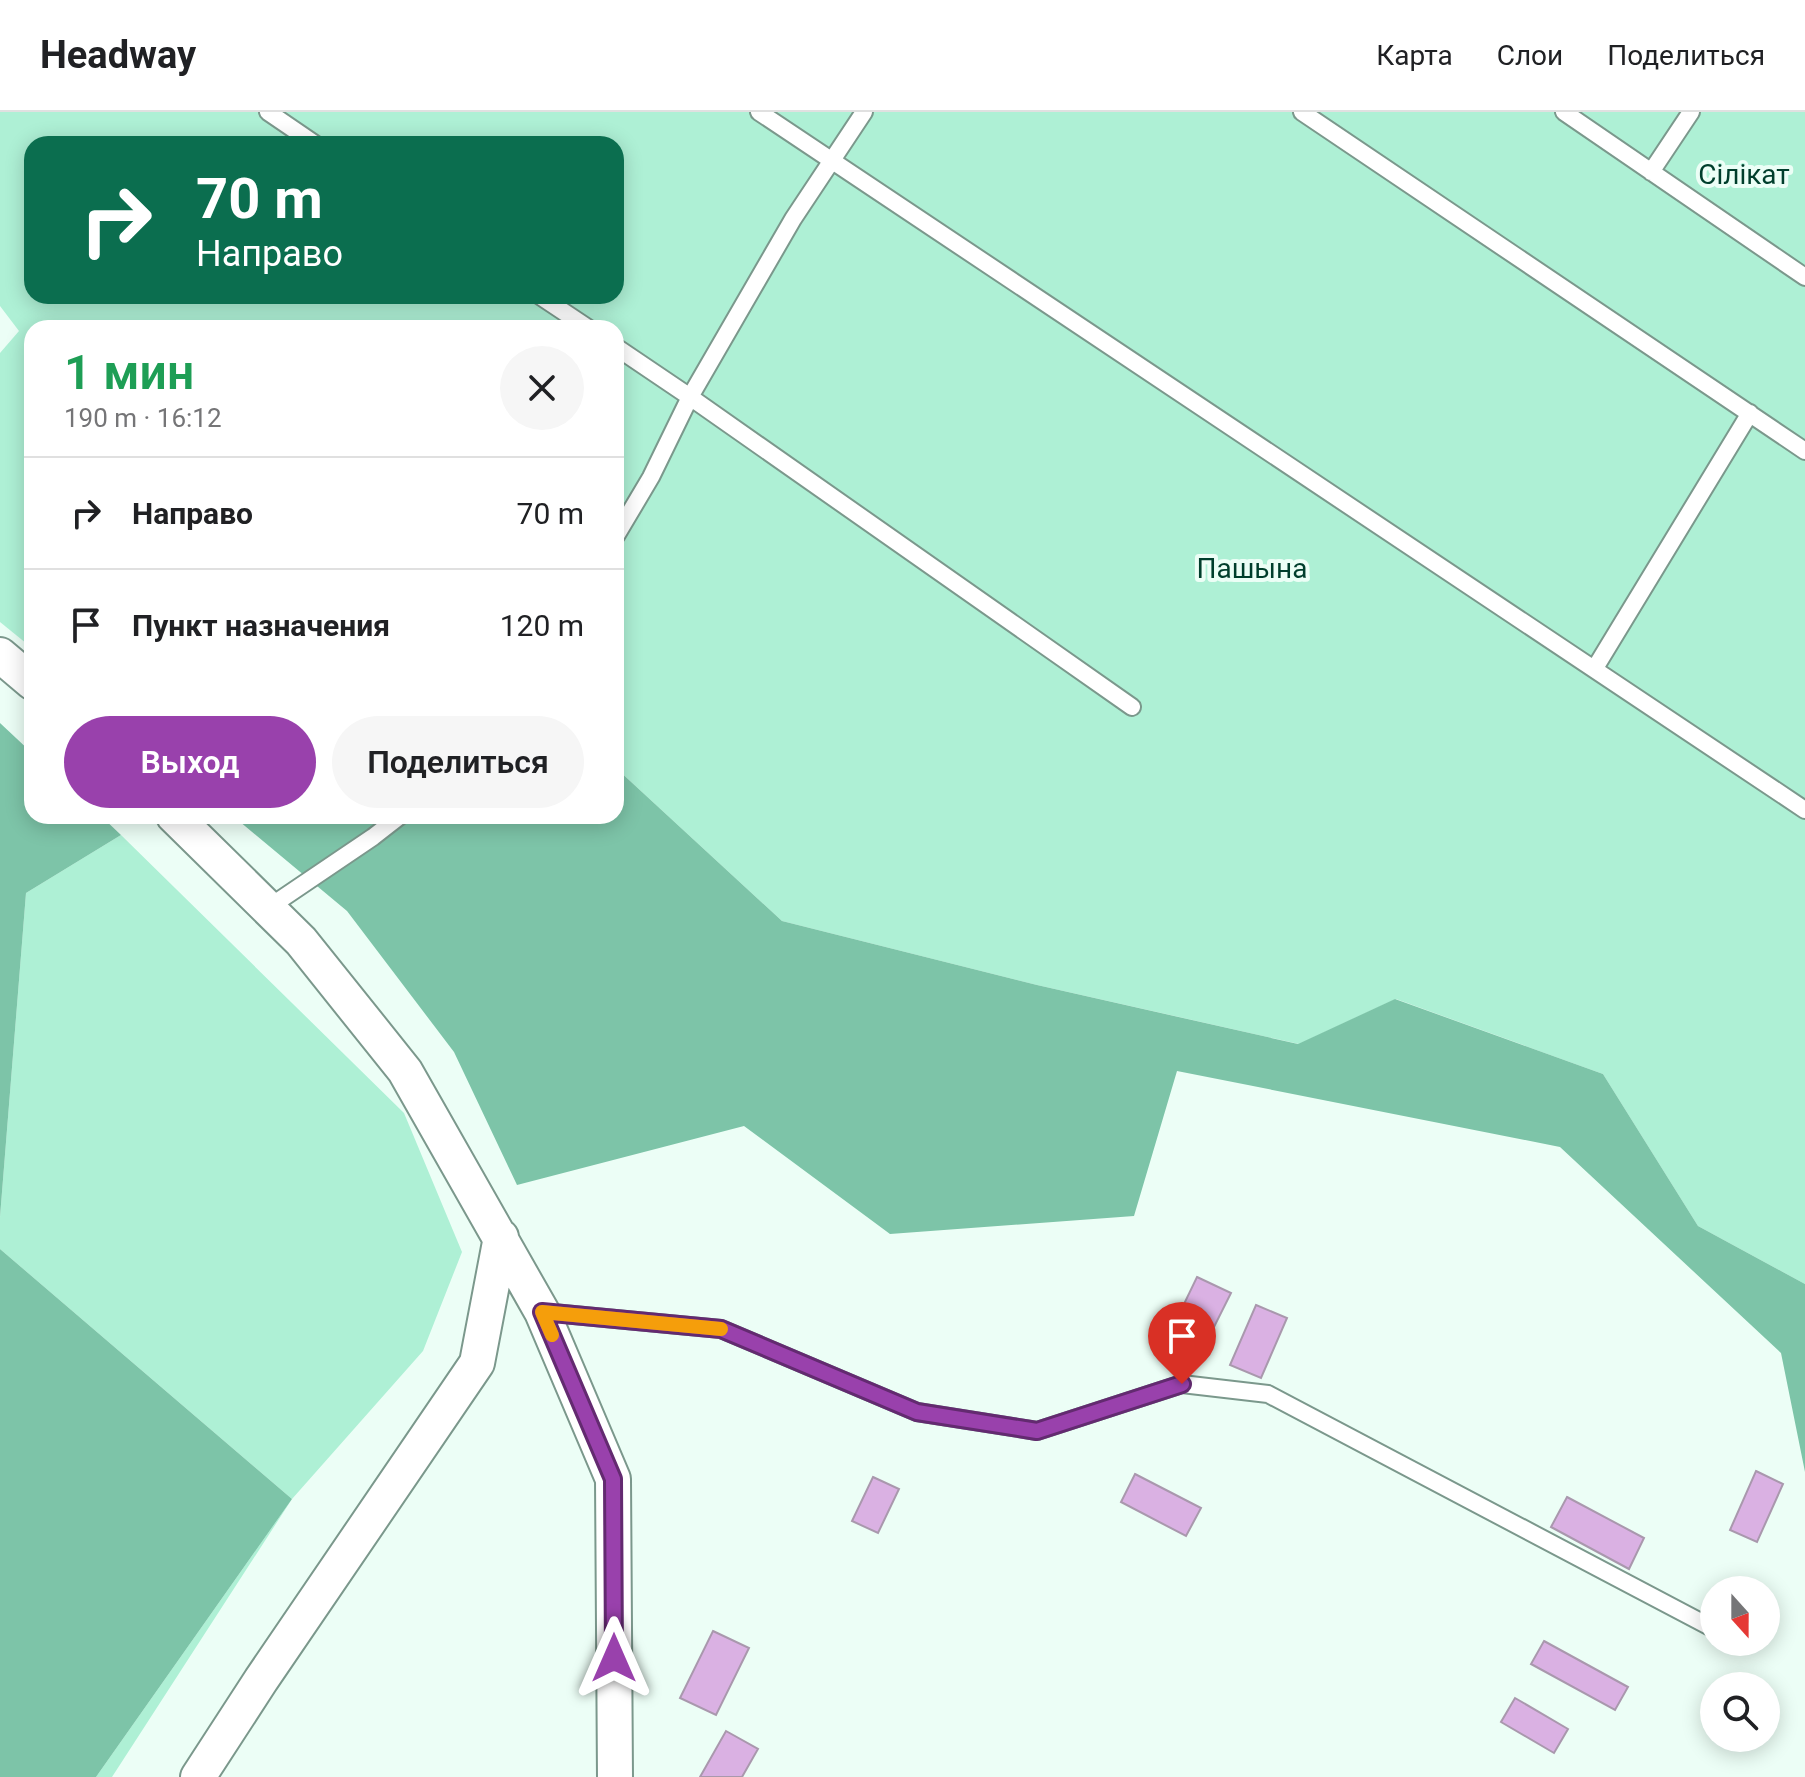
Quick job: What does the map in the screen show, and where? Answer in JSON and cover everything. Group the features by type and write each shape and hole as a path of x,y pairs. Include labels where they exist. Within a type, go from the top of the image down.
{"street":[{"path":"0,655 24,675"},
{"path":"182,824 301,941 405,1071 542,1312 613,1479 615,1777"},
{"path":"198,1777 477,1363 501,1237"}],"lane":[{"path":"268,112 303,136"},
{"path":"759,112 1805,810"},
{"path":"624,523 651,477 690,397 793,219 864,112"},
{"path":"1302,112 1805,451"},
{"path":"1564,112 1805,277"},
{"path":"1651,172 1691,112"},
{"path":"552,304 576,320"},
{"path":"624,352 1132,707"},
{"path":"1595,668 1750,413"},
{"path":"268,908 390,824"},
{"path":"542,1312 721,1329 917,1412 1037,1431 1182,1384 1268,1394 1700,1622"}],"green space":[{"name":"Пашына","path":"0,112 1805,112 1805,1284 1698,1226 1603,1074 1396,999 1299,1044 1037,985 782,921 624,775 624,320 24,320 24,642 0,622 0,353 19,331 0,306"},
{"path":"0,723 24,746 24,824 109,824 121,835 26,893 0,1217"},
{"path":"624,775 782,921 1037,985 1298,1044 1395,999 1603,1074 1698,1226 1805,1284 1805,1472 1781,1353 1560,1147 1177,1071 1134,1216 890,1234 744,1126 517,1185 454,1052 347,911 243,824 624,824"},
{"path":"121,835 404,1113 462,1252 423,1351 292,1499 0,1249 26,893"},
{"path":"0,1249 292,1499 96,1777 0,1777"},
{"path":"292,1499 112,1777 96,1777"}],"building":[{"path":"1197,1277 1231,1293 1203,1349 1170,1333"},
{"path":"1256,1305 1287,1318 1261,1378 1230,1365"},
{"path":"1756,1471 1783,1484 1757,1542 1730,1530"},
{"path":"1135,1474 1201,1508 1186,1536 1121,1502"},
{"path":"873,1477 899,1489 878,1533 852,1521"},
{"path":"1567,1497 1644,1538 1629,1569 1551,1527"},
{"path":"713,1631 749,1648 716,1715 680,1698"},
{"path":"1544,1641 1628,1687 1615,1710 1531,1664"},
{"path":"1515,1698 1568,1729 1554,1753 1501,1722"},
{"path":"726,1731 758,1749 742,1777 700,1777"}],"slow traffic":[{"path":"552,1335 542,1312 721,1329"}],"route":[{"path":"614,1658 613,1479 542,1312 721,1329 917,1412 1037,1431 1182,1384"}],"park label":[{"name":"Сілікат","path":"1744,174"}]}
